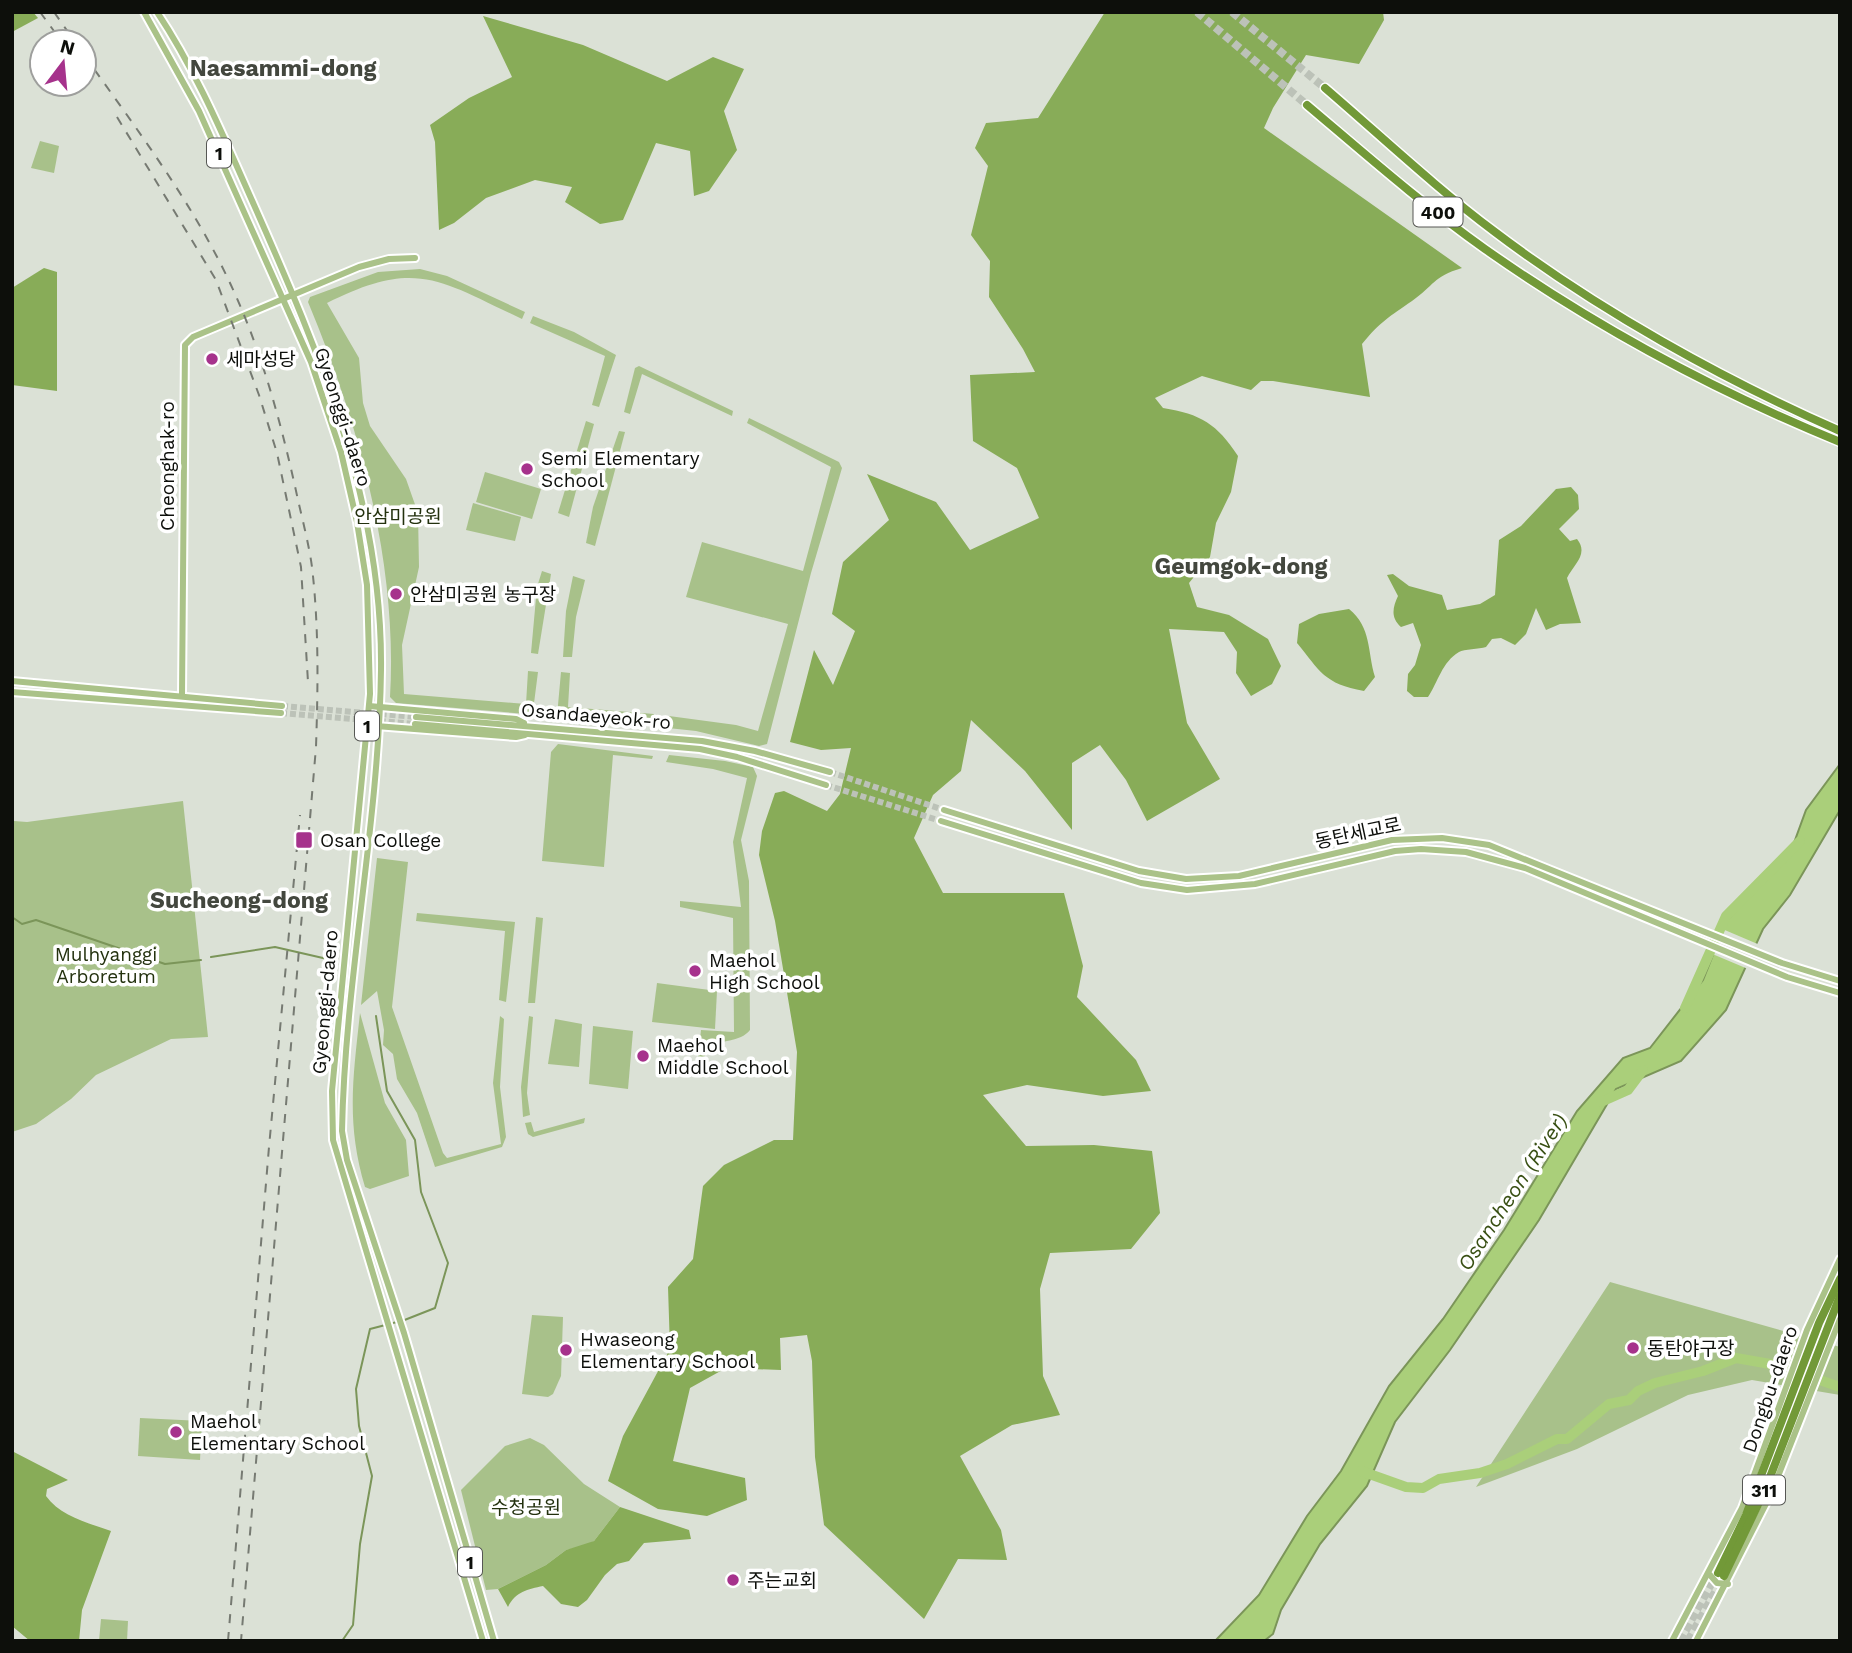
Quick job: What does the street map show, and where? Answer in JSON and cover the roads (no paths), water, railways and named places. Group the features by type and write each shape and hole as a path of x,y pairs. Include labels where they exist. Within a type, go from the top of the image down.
{"highway":[{"name":"400","path":"1325,88 1495,232 1574,285 1635,324 1779,404 1840,431"},
{"name":"400","path":"1307,105 1484,248 1577,309 1642,347 1774,415 1840,442"},
{"name":"Dongbu-daero","path":"1720,1577 1765,1490 1809,1358 1840,1279"},
{"name":"Dongbu-daero","path":"1809,1358 1839,1300"},
{"path":"1809,1358 1806,1346 1821,1307 1818,1302"}],"main road":[{"name":"Gyeonggi-daero","path":"144,12 199,111 283,300 327,407 352,495 366,585 369,706 331,1118 338,1164 393,1336 483,1641"},
{"name":"Gyeonggi-daero","path":"157,12 210,106 293,294 337,408 361,488 378,612 379,707 342,1131 347,1160 404,1333 494,1641"},
{"path":"283,300 371,263 400,257 415,258"},
{"name":"Cheonghak-ro","path":"182,695 185,345 193,337 283,300"},
{"path":"12,681 182,695 282,709 12,692"},
{"path":"367,726 516,737 528,730 516,719 369,706"},
{"name":"Osandaeyeok-ro","path":"415,720 700,749 826,785"},
{"name":"Osandaeyeok-ro","path":"528,730 702,741 773,755 830,772"},
{"name":"동탄세교로","path":"944,810 1139,872 1186,879 1239,876 1392,841 1417,838 1466,841 1514,853 1782,963 1840,981"},
{"name":"동탄세교로","path":"941,821 1132,881 1187,890 1255,884 1395,851 1455,850 1525,868 1776,973 1840,993"},
{"path":"1818,1302 1840,1259"},
{"name":"Dongbu-daero","path":"1696,1641 1742,1508 1802,1380 1809,1358 1840,1319"},
{"name":"Dongbu-daero","path":"1674,1641 1720,1577"}],"waterway":[{"name":"Osancheon (River)","path":"1685,1008 1726,916 1800,841"},
{"path":"12,917 22,924 36,920 165,964 201,960"},
{"path":"211,957 275,947 336,961"},
{"path":"376,1016 387,1091 415,1140 421,1192 448,1263 435,1308 402,1321"},
{"name":"Osancheon (River)","path":"1601,1102 1628,1090 1643,1070"},
{"path":"342,1641 353,1625 360,1544 372,1476 359,1426 356,1389 370,1329 397,1322"},
{"path":"1361,1471 1406,1487 1423,1488 1439,1479 1480,1473 1507,1464 1557,1439 1567,1439 1609,1404 1629,1400 1638,1391 1655,1383 1703,1371 1736,1358 1776,1365 1840,1387"}],"tunnel":[{"path":"1197,12 1307,105"},
{"path":"1232,12 1325,88"},
{"path":"282,706 416,717"},
{"path":"281,713 415,724"},
{"path":"830,772 944,810"},
{"path":"826,785 941,821"},
{"path":"1680,1641 1716,1575"},
{"path":"1688,1641 1724,1576"}],"railway":[{"path":"40,12 52,28"},
{"path":"54,12 65,28"},
{"path":"98,75 181,195 230,283 270,389 312,567 316,612 316,747 241,1641"},
{"path":"117,117 216,280 259,395 277,453 301,567 308,682"},
{"path":"228,1641 300,815"}],"place":[{"name":"세마성당","path":"212,359"},
{"name":"Semi Elementary School","path":"527,469"},
{"name":"안삼미공원 농구장","path":"396,594"},
{"name":"Osan College","path":"304,840"},
{"name":"Maehol High School","path":"695,971"},
{"name":"Maehol Middle School","path":"643,1056"},
{"name":"동탄야구장","path":"1633,1348"},
{"name":"Hwaseong Elementary School","path":"566,1350"},
{"name":"Maehol Elementary School","path":"176,1432"},
{"name":"주는교회","path":"733,1580"}],"district":[{"name":"Naesammi-dong","path":"283,68"},
{"name":"Geumgok-dong","path":"1241,566"},
{"name":"Sucheong-dong","path":"239,900"}],"park label":[{"name":"안삼미공원","path":"398,516"},
{"name":"Mulhyanggi Arboretum","path":"106,965"},
{"name":"수청공원","path":"526,1507"}]}
